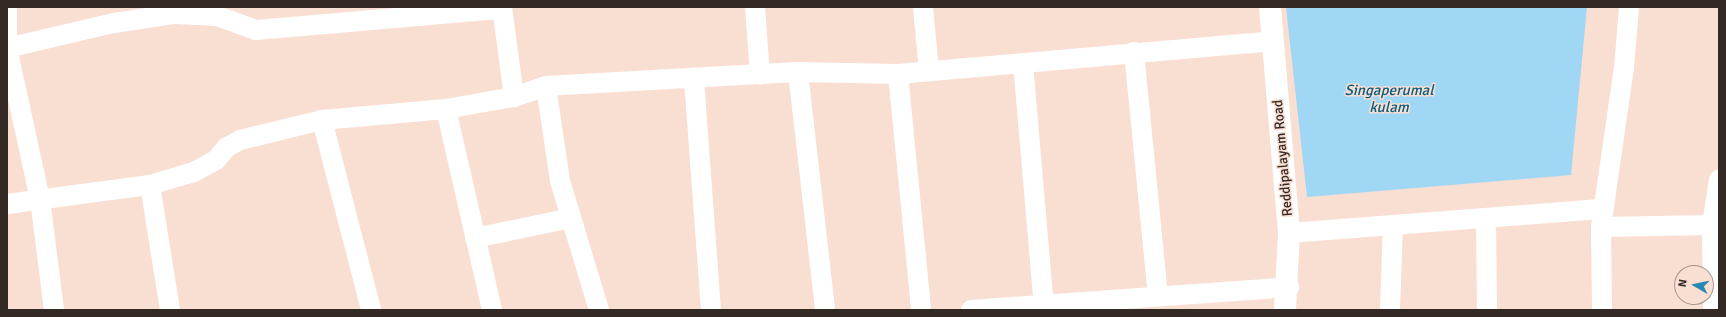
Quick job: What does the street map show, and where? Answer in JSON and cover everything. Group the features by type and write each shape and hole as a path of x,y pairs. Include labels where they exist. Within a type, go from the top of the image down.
{"main road":[{"name":"Reddipalayam Road","path":"1270,7 1289,232 1289,287 1285,310"}],"street":[{"path":"7,7 7,48 40,199 54,310"},
{"path":"755,7 760,75"},
{"path":"923,7 929,72"},
{"path":"1602,310 1602,218 1624,68 1629,7"},
{"path":"7,48 114,23 175,14 217,16 256,30 502,8 514,97"},
{"path":"7,204 150,185 194,172 216,160 227,147 240,140 322,120 446,110 514,97 546,86 694,79 798,72 898,74 1134,52 1274,41"},
{"path":"1134,52 1158,296"},
{"path":"1023,63 1043,307"},
{"path":"798,72 825,310"},
{"path":"898,74 921,310"},
{"path":"694,79 711,310"},
{"path":"546,86 560,181 599,310"},
{"path":"446,110 492,310"},
{"path":"322,120 371,310"},
{"path":"1712,310 1712,225 1719,180"},
{"path":"150,185 170,310"},
{"path":"475,238 571,218"},
{"path":"1486,218 1486,310"},
{"path":"1289,232 1486,218 1602,218 1712,225"},
{"path":"1390,310 1393,225"},
{"path":"971,310 1043,307 1158,296 1289,287"}],"water":[{"name":"Singaperumal kulam","path":"1286,7 1587,7 1571,175 1307,197"}]}
